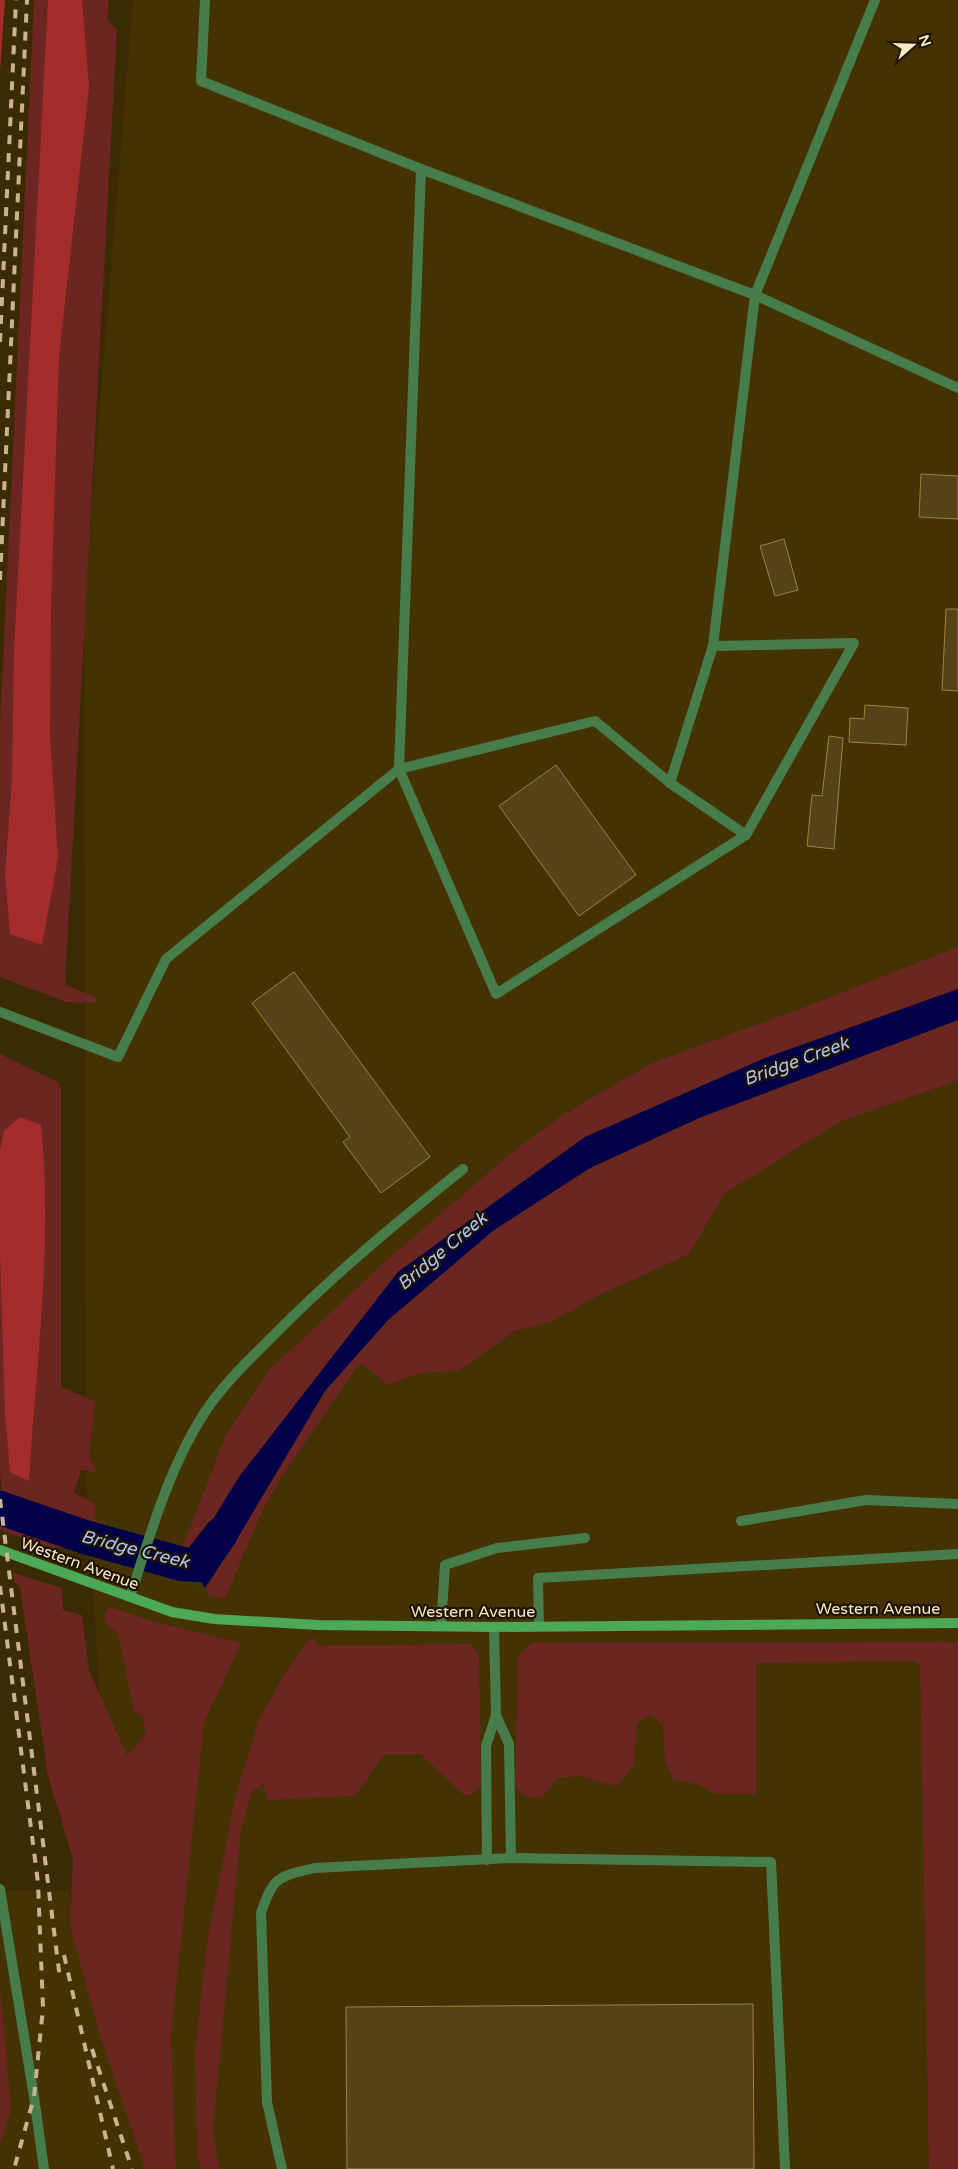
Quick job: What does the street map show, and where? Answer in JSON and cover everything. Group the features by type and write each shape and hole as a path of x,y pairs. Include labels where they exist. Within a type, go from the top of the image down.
{"street":[{"name":"Western Avenue","path":"0,1550 172,1612 214,1619 318,1625 494,1627 958,1623"}],"lane":[{"path":"205,0 201,80 421,169 755,295 958,388"},
{"path":"670,783 713,646 755,295 875,0"},
{"path":"421,169 399,769 496,994 746,835 854,643 713,646"},
{"path":"0,1012 118,1057 166,959 399,769 595,721 670,783 746,835"},
{"path":"130,1597 151,1533 185,1446 203,1415 233,1376 347,1266 463,1170"},
{"path":"741,1521 866,1500 958,1504"},
{"path":"441,1626 445,1565 497,1548 585,1538"},
{"path":"539,1626 538,1578 958,1554"},
{"path":"487,1860 486,1746 496,1715 494,1627"},
{"path":"496,1715 509,1744 511,1858"},
{"path":"282,2169 267,2102 261,1913 271,1886 287,1874 315,1868 511,1858 771,1862 785,2169"},
{"path":"0,1889 44,2169"}],"shaded area":[{"path":"0,0 5,0 0,71"},
{"path":"34,0 109,0 107,19 117,30 65,984 96,998 95,1003 66,1002 0,977 0,725"},
{"path":"48,0 82,0 89,87 59,356 51,606 50,736 58,858 42,945 10,934 5,875 12,780 14,651"},
{"path":"133,0 958,0 958,2169 166,2169 111,1875 86,1477 84,602"},
{"path":"958,947 958,989 765,1058 585,1137 398,1272 239,1477 188,1560 183,1546 226,1434 268,1371 389,1258 515,1150 564,1114 652,1063 805,1007"},
{"path":"958,1020 958,1080 839,1122 724,1194 689,1254 599,1295 551,1322 515,1331 458,1371 420,1373 387,1385 362,1363 355,1369 279,1481 262,1511 225,1599 209,1595 205,1588 234,1544 325,1391 388,1320 494,1230 590,1168 699,1118"},
{"path":"0,1054 58,1082 61,1089 61,1387 95,1401 89,1455 97,1473 81,1470 74,1493 96,1504 94,1518 117,1533 111,1535 3,1497 0,1474"},
{"path":"20,1117 41,1125 44,1169 45,1214 42,1303 29,1481 10,1472 5,1413 0,1254 0,1151 4,1131"},
{"path":"0,1517 79,1546 53,1548 0,1530"},
{"path":"13,1573 62,1588 63,1610 82,1615 89,1671 127,1755 146,1734 143,1717 134,1711 118,1633 107,1626 104,1616 109,1607 151,1621 241,1643 204,1723 171,2035 175,2158 177,2169 145,2169 99,2032 70,1926 73,1859 48,1776 20,1587 14,1582"},
{"path":"316,1638 317,1646 471,1644 479,1656 481,1784 472,1795 464,1795 420,1754 383,1755 355,1796 268,1800 263,1784 252,1792 241,1828 213,2131 219,2169 201,2169 197,2154 195,2053 207,1942 236,1794 260,1717 291,1664 310,1639"},
{"path":"531,1643 958,1643 958,2169 929,2169 920,1664 915,1661 756,1663 756,1794 716,1794 699,1785 673,1779 665,1761 663,1726 651,1715 637,1723 634,1766 616,1786 580,1776 558,1778 544,1795 531,1798 520,1793 515,1784 518,1657"},
{"path":"0,1891 68,1891 112,2056 150,2169 0,2169"},
{"path":"0,1985 11,2110 0,2143"}],"water":[{"path":"958,989 958,1020 699,1118 590,1168 494,1230 388,1320 325,1391 234,1544 205,1588 188,1560 239,1477 398,1272 585,1137 765,1058"},
{"path":"0,1496 111,1535 79,1546 0,1517"}],"building":[{"path":"921,474 958,476 958,519 919,517"},
{"path":"784,539 798,590 775,596 760,546"},
{"path":"946,609 958,609 958,691 942,690"},
{"path":"865,705 908,708 906,745 849,742 850,718 864,719"},
{"path":"829,736 843,738 834,849 807,846 812,795 822,796"},
{"path":"556,765 636,875 579,916 499,806"},
{"path":"294,972 430,1157 381,1193 343,1142 350,1137 252,1003"},
{"path":"753,2004 754,2169 347,2169 346,2007"}],"waterway":[{"name":"Bridge Creek","path":"0,1508 85,1537 182,1564 197,1565 221,1534"}],"railway":[{"path":"0,342 16,0"},
{"path":"0,580 27,0"},
{"path":"0,1499 60,1979"},
{"path":"0,1586 38,1883 43,2008 34,2097 14,2169"},
{"path":"64,1955 113,2169"},
{"path":"92,2049 132,2169"}]}
